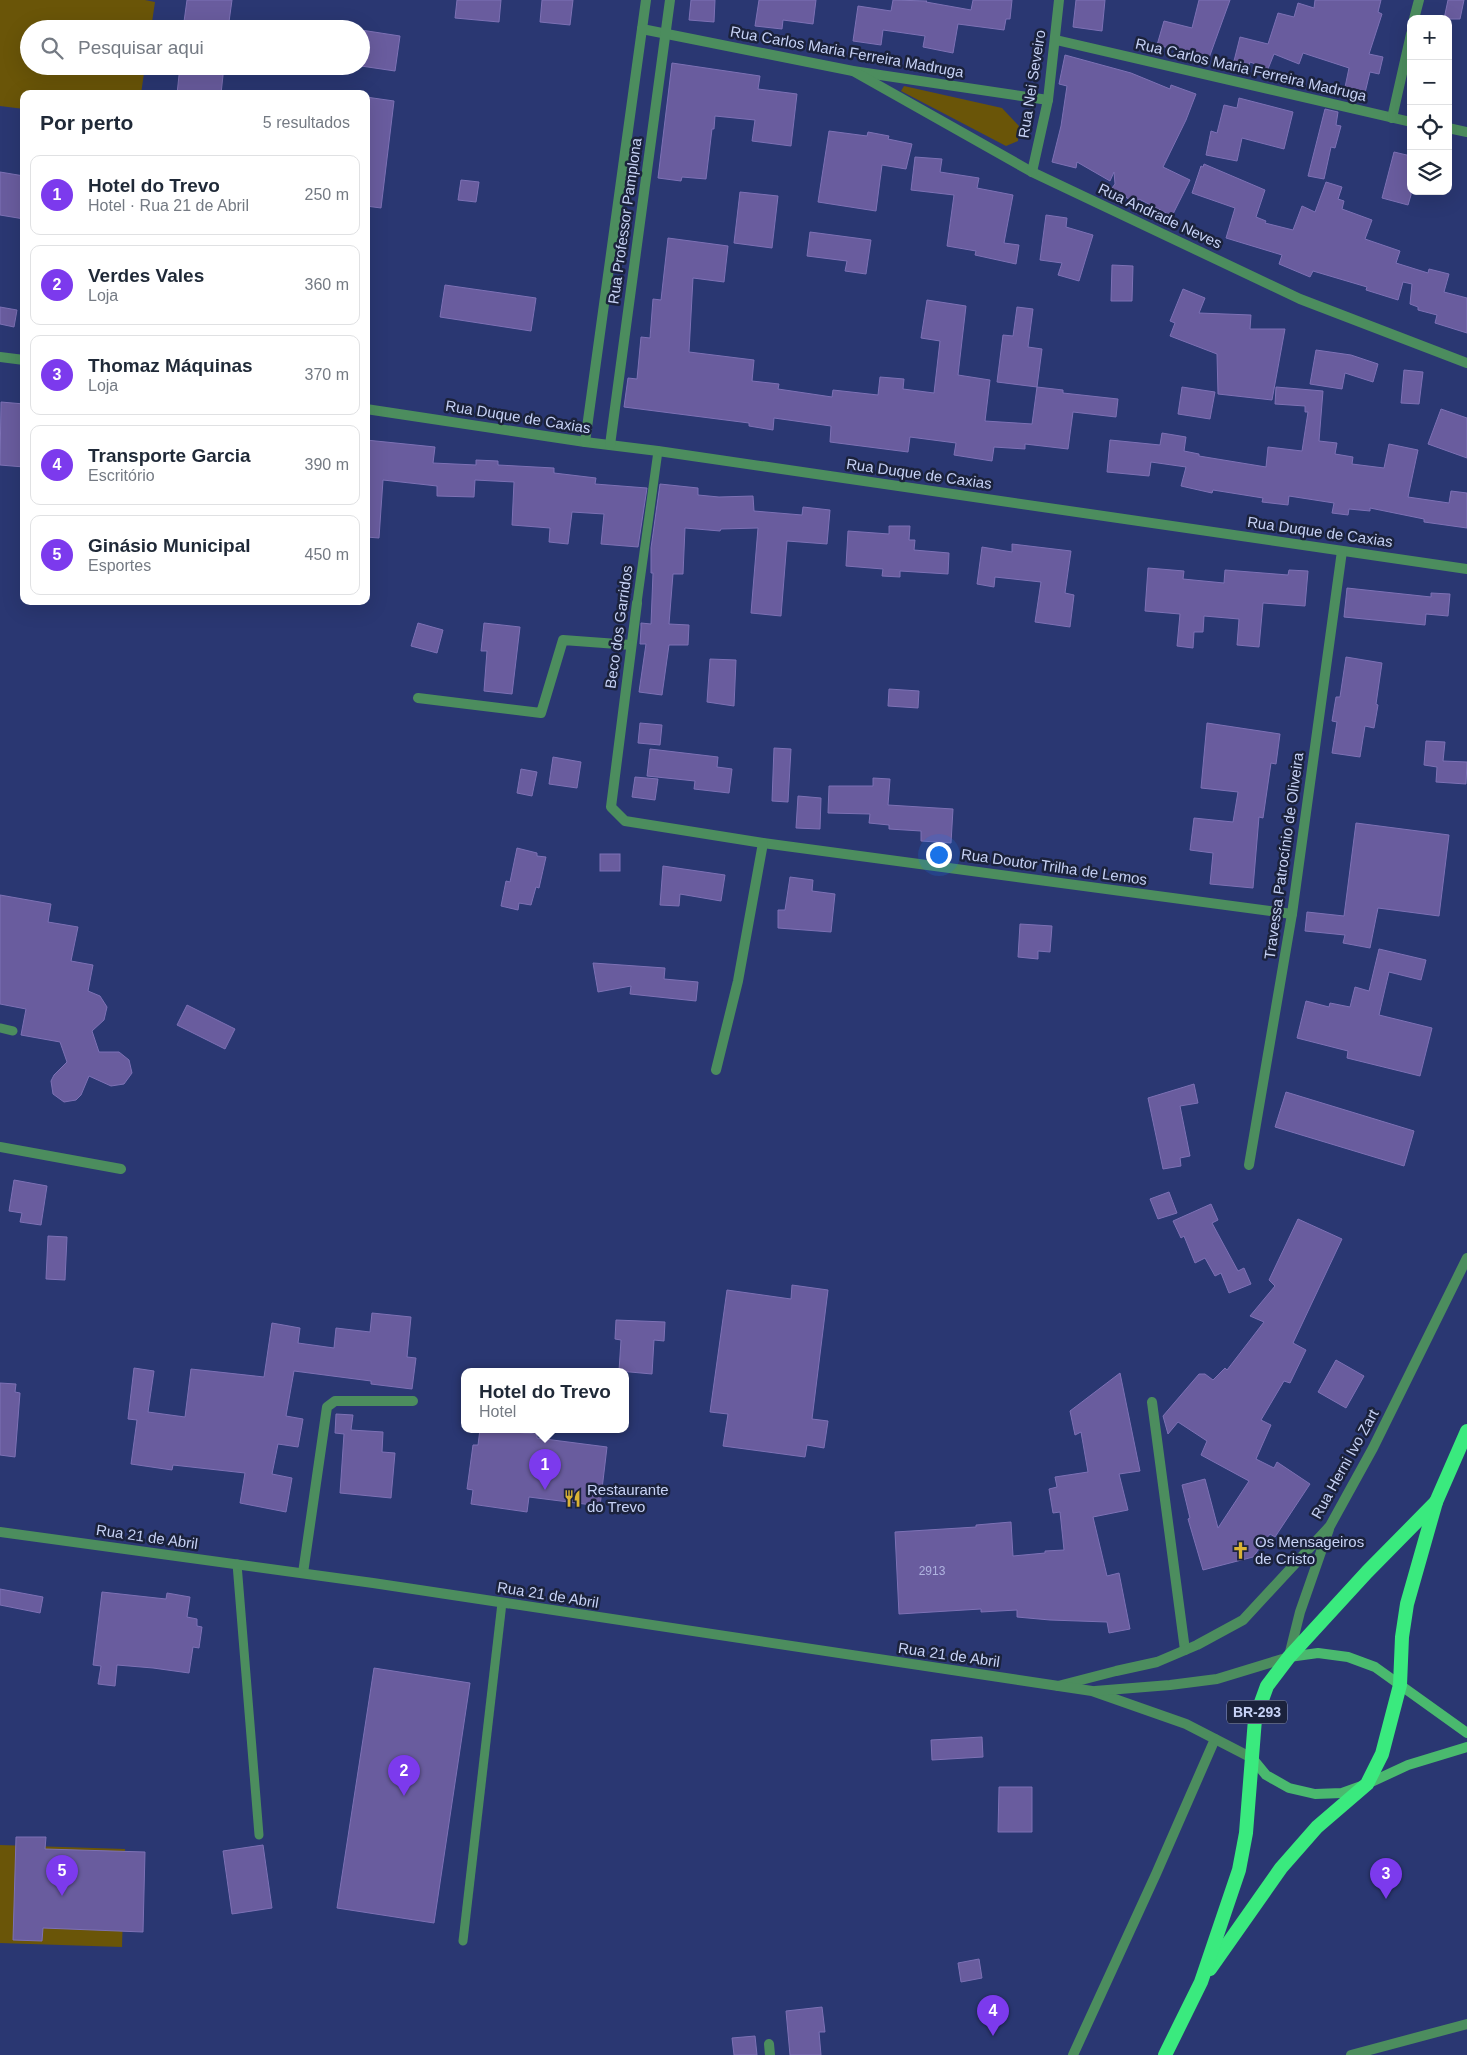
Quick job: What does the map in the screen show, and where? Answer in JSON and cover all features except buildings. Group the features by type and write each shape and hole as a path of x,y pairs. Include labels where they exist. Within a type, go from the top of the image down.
{"highway":[{"name":"BR-293","path":"1201,1982 1281,1868 1317,1827 1367,1784 1382,1754 1400,1684 1402,1636 1407,1604 1436,1502 1467,1431"},
{"name":"BR-293","path":"1165,2055 1201,1982 1239,1870 1246,1834 1254,1719 1268,1686 1289,1657 1367,1572 1436,1502"}],"main road":[{"path":"1289,1657 1318,1653 1348,1657 1375,1667 1467,1733"},
{"path":"1252,1758 1266,1775 1289,1788 1315,1794 1342,1793 1408,1765 1467,1747"}],"street":[{"name":"Rua Professor Pamplona","path":"585,442 646,0"},
{"name":"Rua Professor Pamplona","path":"610,445 670,0"},
{"name":"Rua Nei Seveiro","path":"1032,172 1048,100 1059,0"},
{"path":"1415,15 1419,0"},
{"name":"Rua Carlos Maria Ferreira Madruga","path":"642,29 853,71 1048,100"},
{"name":"Rua Carlos Maria Ferreira Madruga","path":"1056,40 1407,121"},
{"path":"1392,118 1407,52"},
{"name":"Rua Andrade Neves","path":"853,71 1032,172 1300,299 1467,363"},
{"path":"1452,129 1467,132"},
{"path":"0,357 20,360"},
{"name":"Rua Duque de Caxias","path":"370,410 1467,569"},
{"name":"Travessa Patrocínio de Oliveira","path":"1249,1165 1292,914 1342,551"},
{"name":"Beco dos Garridos","path":"611,806 637,603"},
{"path":"418,698 541,713 563,640 631,645"},
{"name":"Rua Doutor Trilha de Lemos","path":"611,806 625,821 763,843 1292,914"},
{"path":"716,1070 738,981 763,843"},
{"path":"0,1147 121,1169"},
{"name":"Rua Herni Ivo Zart","path":"1057,1686 1116,1670 1157,1662 1185,1650 1243,1620 1330,1526 1373,1448 1467,1258"},
{"path":"303,1572 327,1407 334,1402 413,1401"},
{"path":"1152,1402 1185,1650"},
{"path":"1289,1657 1300,1612 1330,1526"},
{"name":"Rua 21 de Abril","path":"0,1532 303,1572 1092,1691 1186,1724 1252,1758"},
{"name":"Rua 21 de Abril","path":"1092,1691 1170,1685 1216,1679 1289,1657"},
{"path":"1073,2055 1160,1866 1215,1738"},
{"path":"1351,2055 1467,2024"}],"lane":[{"name":"Beco dos Garridos","path":"637,603 658,451"},
{"path":"0,1028 13,1031"},
{"path":"237,1564 259,1835"},
{"path":"463,1941 502,1603"}],"shaded area":[{"path":"0,0 145,0 155,2 152,20 20,20 20,75 144,75 142,90 20,90 20,108 0,106"},
{"path":"904,86 1002,108 1019,126 1018,141 1006,146 901,91"},
{"path":"0,1845 125,1849 122,1947 0,1943"}],"place":[{"name":"Hotel do Trevo","path":"545,1490"},
{"name":"Restaurante do Trevo","path":"573,1499"},
{"name":"Os Mensageiros de Cristo","path":"1241,1551"},
{"name":"Verdes Vales","path":"404,1796"},
{"name":"Ginásio Municipal","path":"62,1896"},
{"name":"Thomaz Máquinas","path":"1386,1899"},
{"name":"Transporte Garcia","path":"993,2036"}]}
